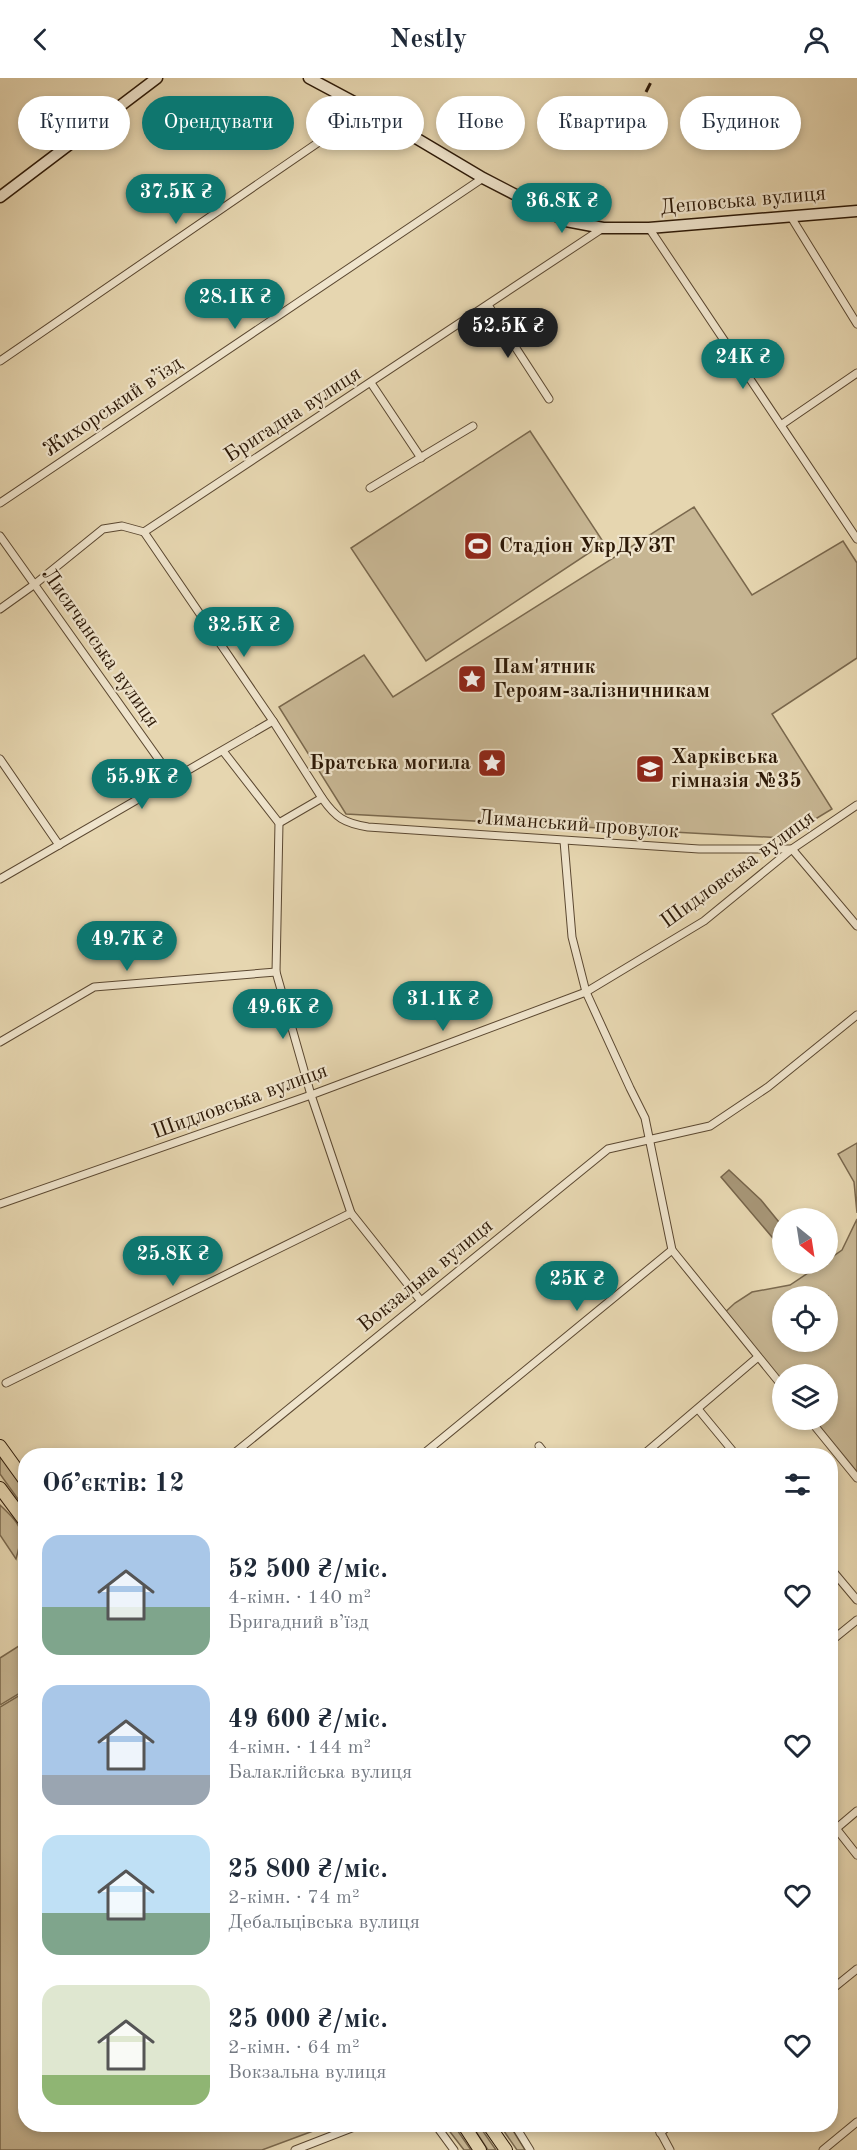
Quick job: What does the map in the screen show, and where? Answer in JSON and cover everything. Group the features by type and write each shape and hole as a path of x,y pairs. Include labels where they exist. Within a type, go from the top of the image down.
{"main road":[{"path":"0,197 157,78"},
{"name":"Деповська вулиця","path":"309,78 343,96"},
{"name":"Деповська вулиця","path":"424,142 566,221 603,228 649,228 857,211"},
{"path":"0,1446 18,1471"},
{"path":"0,1488 18,1512"},
{"path":"468,2132 480,2150"},
{"path":"494,2132 506,2150"}],"street":[{"path":"0,361 307,150"},
{"name":"Жихорський в’їзд","path":"0,503 483,177"},
{"path":"791,217 857,324"},
{"name":"Бригадна вулиця","path":"144,532 603,228"},
{"path":"649,228 855,534"},
{"path":"488,305 549,399"},
{"path":"781,425 857,372"},
{"path":"371,383 421,458"},
{"path":"370,488 473,426"},
{"path":"0,609 103,529 122,526 144,532"},
{"name":"Лиманський провулок","path":"144,532 322,798 344,822 362,826 564,841 699,849 792,849"},
{"name":"Лисичанська вулиця","path":"0,536 172,778"},
{"path":"0,879 172,778 273,722"},
{"path":"223,751 279,823 276,972 311,1095 351,1213 421,1301"},
{"path":"0,759 59,845"},
{"path":"279,823 322,798"},
{"name":"Шидловська вулиця","path":"0,1204 311,1095 586,992 704,921 792,849 857,805"},
{"path":"564,841 572,937 586,992 645,1118 672,1250 772,1374"},
{"path":"792,849 857,926"},
{"path":"0,1042 94,987 276,972"},
{"name":"Вокзальна вулиця","path":"241,1448 608,1149 710,1126 768,1086 857,1015"},
{"path":"6,1383 351,1213"},
{"path":"431,1448 672,1250"},
{"path":"651,1448 758,1357"},
{"path":"698,1409 730,1448"},
{"path":"818,1430 833,1448"},
{"path":"838,1455 857,1478"},
{"path":"838,1577 857,1600"},
{"path":"838,1635 857,1620"},
{"path":"838,1824 857,1811"},
{"path":"838,1834 857,1855"},
{"path":"838,1984 857,1969"},
{"path":"823,2150 857,2122"},
{"path":"295,2150 341,2132"},
{"path":"441,2132 454,2150"},
{"path":"519,2132 530,2150"},
{"path":"660,2133 670,2150"}],"shaded area":[{"name":"Стадіон УкрДУЗТ","path":"530,431 604,543 426,661 351,548"},
{"path":"694,507 752,595 843,541 857,563 857,658 772,714 832,809 784,838 346,814 279,707 364,655 393,697"},
{"path":"857,1143 857,1213 854,1182 838,1154"},
{"path":"729,1170 761,1200 772,1214 772,1237 721,1177"},
{"path":"857,1219 857,1478 838,1455 838,1448 833,1448 818,1430 838,1430 838,1364 772,1364 772,1374 723,1314 752,1292 772,1288 772,1352 838,1352 838,1286 785,1286 806,1274 838,1274 838,1253 842,1250"},
{"path":"0,1453 18,1479 18,1499 0,1474"},
{"path":"0,1505 18,1526 16,1559 0,1535"},
{"path":"18,1646 18,1694 0,1705 0,1658"},
{"path":"18,1696 18,2132 310,2132 262,2150 0,2150 0,1707"},
{"path":"450,2132 459,2132 471,2150 464,2150"},
{"path":"476,2132 484,2132 496,2150 488,2150"},
{"path":"505,2132 514,2132 525,2150 517,2150"}],"railway":[{"path":"646,92 653,78"}],"place":[{"name":"Стадіон УкрДУЗТ","path":"478,546"},
{"name":"Пам'ятник Героям-залізничникам","path":"472,679"},
{"name":"Братська могила","path":"492,763"},
{"name":"Харківська гімназія №35","path":"650,769"}]}
